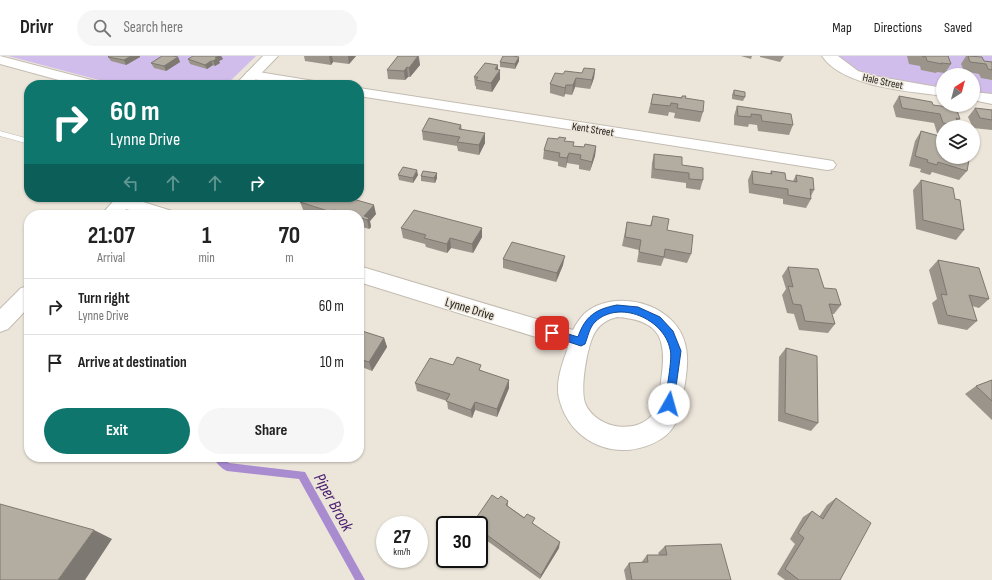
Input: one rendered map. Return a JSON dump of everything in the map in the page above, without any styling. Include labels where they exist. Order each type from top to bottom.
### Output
[{"type":"street","points":[[247,80],[271,56]]},
{"type":"street","name":"Hale Street","points":[[829,56],[853,74],[871,80],[936,91]]},
{"type":"street","points":[[0,60],[75,80]]},
{"type":"street","name":"Kent Street","points":[[364,93],[827,165]]},
{"type":"street","points":[[980,97],[992,99]]},
{"type":"street","points":[[115,210],[123,202]]},
{"type":"street","points":[[130,202],[152,210]]},
{"type":"street","name":"Lynne Drive","points":[[364,276],[581,342]]},
{"type":"street","points":[[0,323],[24,299]]},
{"type":"street","points":[[622,309],[638,311],[656,319],[664,326],[670,334],[676,351],[668,414],[663,423],[646,435],[622,439],[598,432],[588,425],[580,416],[572,402],[570,387],[581,342],[587,326],[592,319],[608,310],[622,309]]},
{"type":"lane","points":[[0,133],[24,140]]},
{"type":"shaded area","points":[[8,56],[256,56],[231,80],[99,80]]},
{"type":"shaded area","points":[[839,56],[992,56],[992,94],[980,93],[980,68],[936,68],[936,86],[899,82],[876,77],[856,70]]},
{"type":"building","points":[[131,56],[124,60],[108,57]]},
{"type":"building","points":[[162,56],[178,57],[164,66],[151,63]]},
{"type":"building","points":[[193,56],[218,56],[215,58],[218,58],[205,65],[188,59]]},
{"type":"building","points":[[398,56],[418,56],[409,68],[407,67],[404,71],[387,70]]},
{"type":"building","points":[[503,56],[519,57],[515,64],[500,62]]},
{"type":"building","points":[[922,56],[948,56],[951,64],[927,61],[926,57]]},
{"type":"building","points":[[968,56],[982,57],[984,61],[992,62],[992,70],[988,69],[986,64],[970,62]]},
{"type":"building","points":[[485,63],[498,65],[495,69],[500,70],[491,83],[476,80],[478,77],[474,77]]},
{"type":"building","points":[[584,68],[595,69],[592,80],[576,78],[573,85],[566,85],[565,88],[550,84],[555,73],[563,74],[565,71],[582,73]]},
{"type":"building","points":[[734,90],[745,92],[745,97],[734,95]]},
{"type":"building","points":[[653,94],[682,98],[682,96],[686,96],[685,98],[704,101],[703,112],[677,108],[678,104],[671,103],[670,106],[651,104]]},
{"type":"building","points":[[899,96],[932,102],[933,105],[936,105],[936,112],[957,112],[960,119],[956,118],[957,120],[942,120],[940,114],[902,108]]},
{"type":"building","points":[[737,106],[791,114],[793,125],[762,121],[761,115],[751,114],[751,117],[738,116]]},
{"type":"building","points":[[980,109],[992,110],[992,120],[980,118],[977,112],[980,112]]},
{"type":"building","points":[[429,118],[461,125],[459,129],[485,133],[479,145],[457,142],[460,137],[422,131]]},
{"type":"building","points":[[921,131],[936,135],[937,165],[927,162],[928,160],[915,156]]},
{"type":"building","points":[[559,137],[566,138],[564,141],[574,142],[573,146],[584,147],[585,144],[596,146],[592,162],[580,159],[581,155],[569,153],[567,158],[559,157],[560,153],[544,150],[548,138],[558,139]]},
{"type":"building","points":[[654,154],[682,157],[682,165],[703,168],[703,180],[689,179],[689,173],[654,169]]},
{"type":"building","points":[[944,164],[968,164],[967,171]]},
{"type":"building","points":[[403,167],[417,170],[413,178],[398,175]]},
{"type":"building","points":[[423,171],[437,173],[434,178],[421,176]]},
{"type":"building","points":[[752,171],[772,174],[771,171],[785,173],[786,180],[797,182],[796,175],[813,178],[814,190],[810,189],[811,199],[788,195],[788,189],[753,184]]},
{"type":"building","points":[[921,180],[953,188],[955,199],[960,200],[964,230],[923,220]]},
{"type":"building","points":[[300,202],[364,202],[374,205],[364,216],[364,210],[325,210]]},
{"type":"building","points":[[414,210],[482,228],[472,244],[450,238],[447,244],[424,238],[426,235],[401,228]]},
{"type":"building","points":[[364,216],[369,218],[367,220],[364,219]]},
{"type":"building","points":[[653,216],[669,219],[667,230],[693,235],[691,254],[665,249],[664,257],[639,252],[641,240],[625,237],[627,222],[651,226]]},
{"type":"building","points":[[512,242],[565,256],[557,273],[503,259]]},
{"type":"building","points":[[938,260],[979,268],[989,299],[969,295],[977,321],[947,315],[941,294],[947,295]]},
{"type":"building","points":[[788,267],[818,269],[824,288],[836,289],[841,305],[829,304],[835,324],[805,321],[801,305],[793,304],[788,286],[793,287]]},
{"type":"building","points":[[364,332],[384,338],[369,362],[364,360]]},
{"type":"building","points":[[786,348],[817,356],[818,423],[785,413]]},
{"type":"building","points":[[457,357],[481,365],[479,370],[509,380],[497,409],[475,402],[471,410],[446,401],[450,394],[415,383],[430,358],[453,365]]},
{"type":"building","points":[[992,380],[992,401],[976,386]]},
{"type":"building","points":[[492,495],[498,499],[501,496],[508,501],[506,505],[524,518],[527,514],[535,518],[532,523],[560,542],[541,575],[488,536],[488,516],[478,516]]},
{"type":"building","points":[[836,498],[871,523],[840,580],[799,580],[785,569],[804,538],[798,533],[812,511],[823,519]]},
{"type":"building","points":[[0,504],[94,530],[58,580],[0,580]]},
{"type":"building","points":[[721,544],[731,580],[632,580],[629,563],[648,562],[647,555],[667,555],[665,546]]},
{"type":"waterway","name":"Piper Brook","points":[[222,462],[227,467],[302,475],[360,580]]},
{"type":"route","points":[[552,333],[581,342],[583,333],[592,319],[608,310],[627,309],[638,311],[656,319],[670,334],[676,351],[669,404]]}]
